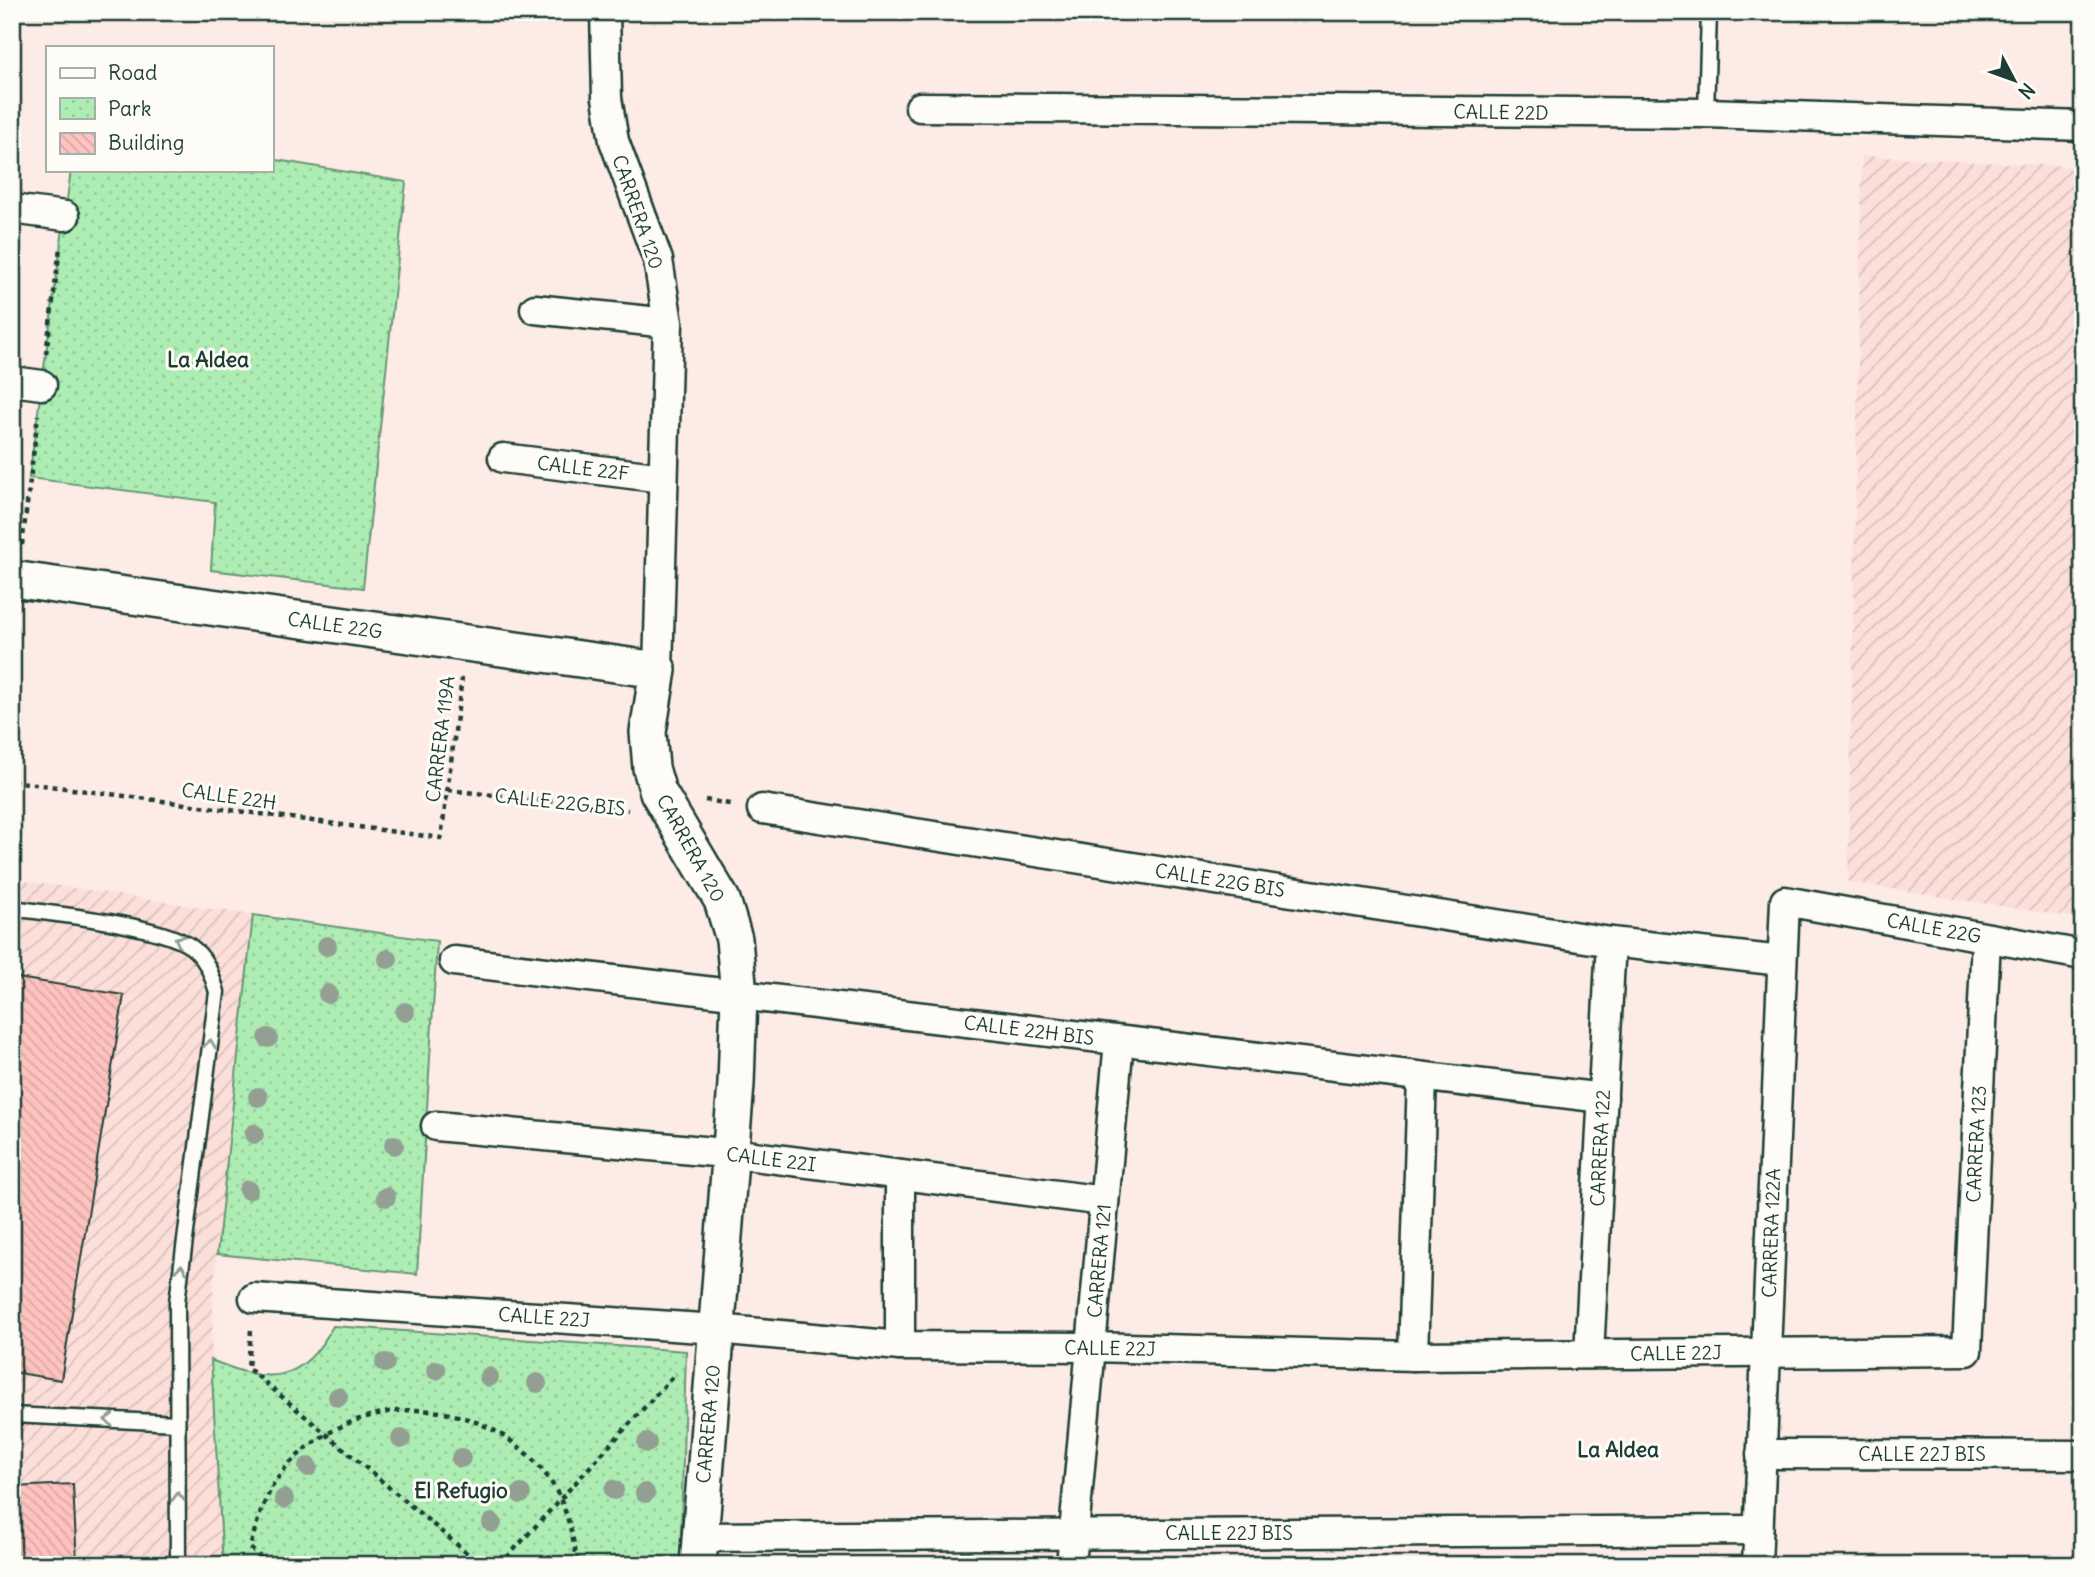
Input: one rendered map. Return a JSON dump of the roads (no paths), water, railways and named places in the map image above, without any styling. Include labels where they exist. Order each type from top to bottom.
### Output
[{"type":"street","name":"CARRERA 120","points":[[605,12],[607,98],[614,141],[658,260],[668,323],[658,670],[648,733],[651,768],[665,804],[722,900],[734,939],[739,995],[730,1153],[699,1551]]},
{"type":"street","name":"CALLE 22D","points":[[920,107],[1706,113],[2083,126]]},
{"type":"street","points":[[12,209],[65,216]]},
{"type":"street","points":[[536,309],[668,323]]},
{"type":"street","points":[[12,381],[42,386]]},
{"type":"street","name":"CALLE 22F","points":[[503,458],[663,478]]},
{"type":"street","name":"CALLE 22G","points":[[12,579],[658,670]]},
{"type":"street","name":"CALLE 22G BIS","points":[[762,809],[1611,942],[1782,961]]},
{"type":"street","name":"CALLE 22G","points":[[1785,901],[2083,955]]},
{"type":"street","name":"CARRERA 122A","points":[[1757,1565],[1785,901]]},
{"type":"street","name":"CARRERA 123","points":[[1967,1351],[1986,937]]},
{"type":"street","name":"CARRERA 122","points":[[1589,1354],[1611,942]]},
{"type":"street","name":"CALLE 22H BIS","points":[[454,961],[1603,1098]]},
{"type":"street","name":"CARRERA 121","points":[[1071,1565],[1119,1041]]},
{"type":"street","points":[[1413,1356],[1422,1077]]},
{"type":"street","name":"CALLE 22I","points":[[436,1126],[730,1153],[1104,1201]]},
{"type":"street","points":[[900,1346],[901,1175]]},
{"type":"street","name":"CALLE 22J","points":[[254,1298],[717,1329],[900,1346],[1091,1347],[1413,1356],[1967,1351]]},
{"type":"street","name":"CALLE 22J BIS","points":[[1761,1454],[2083,1455]]},
{"type":"street","name":"CALLE 22J BIS","points":[[699,1551],[1073,1534],[1758,1530]]},
{"type":"lane","points":[[1706,113],[1709,12]]},
{"type":"lane","points":[[12,908],[166,933],[194,948],[210,968],[217,992],[177,1302],[178,1565]]},
{"type":"lane","points":[[12,1415],[177,1423]]},
{"type":"district","name":"La Aldea","points":[[208,360]]},
{"type":"district","name":"La Aldea","points":[[1618,1450]]},
{"type":"district","name":"El Refugio","points":[[461,1491]]}]
